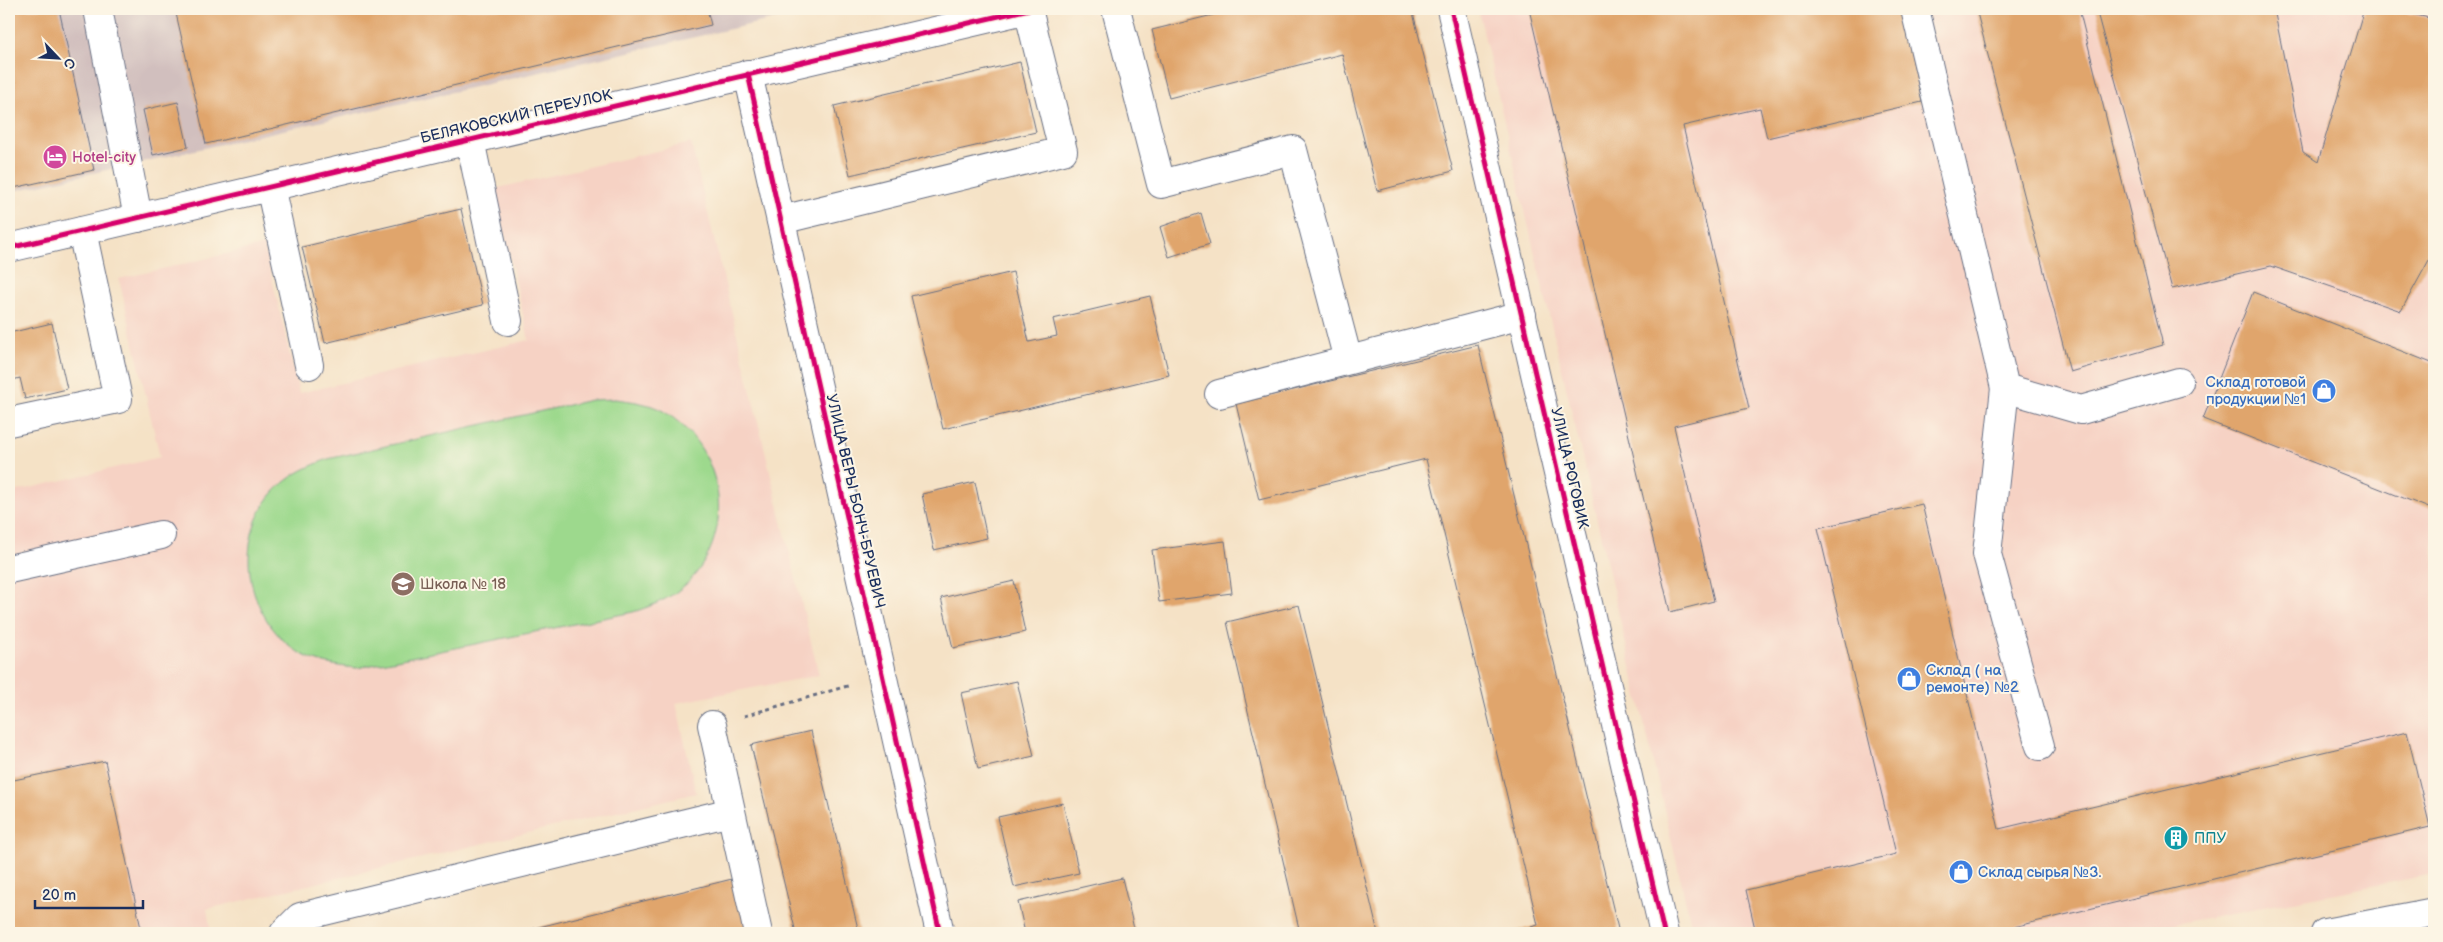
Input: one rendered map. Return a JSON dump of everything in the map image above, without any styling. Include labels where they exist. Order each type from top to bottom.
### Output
[{"type":"street","points":[[98,9],[138,218]]},
{"type":"street","points":[[781,220],[1063,151],[1028,9]]},
{"type":"street","name":"БЕЛЯКОВСКИЙ ПЕРЕУЛОК","points":[[9,248],[1028,9]]},
{"type":"street","points":[[1116,9],[1161,184],[1293,150],[1348,360]]},
{"type":"street","name":"УЛИЦА РОГОВИК","points":[[1451,9],[1664,933]]},
{"type":"street","points":[[1915,9],[2005,388],[1987,554],[2040,746]]},
{"type":"street","name":"УЛИЦА ВЕРЫ БОНЧ-БРУЕВИЧ","points":[[748,74],[940,933]]},
{"type":"street","points":[[470,140],[508,321]]},
{"type":"street","points":[[270,186],[309,365]]},
{"type":"street","points":[[9,422],[118,399],[82,231]]},
{"type":"street","points":[[1219,394],[1522,315]]},
{"type":"street","points":[[2005,388],[2081,410],[2179,382]]},
{"type":"street","points":[[9,569],[161,535]]},
{"type":"street","points":[[712,725],[758,933]]},
{"type":"street","points":[[284,933],[300,917],[731,812]]},
{"type":"street","points":[[2325,933],[2434,912]]},
{"type":"path","points":[[712,725],[882,676]]},
{"type":"shaded area","points":[[9,9],[819,9],[9,192]]},
{"type":"shaded area","points":[[1478,9],[2434,9],[2434,874],[2128,933],[1693,933]]},
{"type":"shaded area","name":"Школа № 18","points":[[691,143],[819,675],[676,703],[696,793],[207,909],[211,933],[9,933],[9,493],[160,457],[119,279],[264,245],[299,393],[529,340],[494,189]]},
{"type":"green space","points":[[615,399],[658,408],[683,426],[698,444],[709,464],[716,486],[719,509],[716,533],[708,555],[688,583],[674,594],[658,603],[633,612],[357,668],[330,664],[305,656],[290,646],[273,629],[260,609],[252,586],[249,563],[251,540],[258,517],[270,497],[292,476],[328,459],[591,400]]},
{"type":"building","points":[[9,9],[59,9],[94,170],[9,189]]},
{"type":"building","points":[[175,9],[707,9],[711,25],[206,144]]},
{"type":"building","points":[[1237,9],[1412,9],[1453,171],[1377,191],[1342,54],[1169,98],[1152,30]]},
{"type":"building","points":[[1529,9],[1901,9],[1922,102],[1767,138],[1760,108],[1683,126],[1749,408],[1674,426],[1714,601],[1670,612]]},
{"type":"building","points":[[1976,9],[2079,9],[2163,345],[2070,372]]},
{"type":"building","points":[[2096,9],[2274,9],[2303,152],[2318,162],[2364,9],[2389,9],[2434,19],[2434,251],[2401,311],[2271,266],[2172,289]]},
{"type":"building","points":[[1020,62],[1036,132],[850,175],[834,106]]},
{"type":"building","points":[[178,102],[188,147],[153,155],[143,110]]},
{"type":"building","points":[[461,209],[483,305],[325,343],[302,247]]},
{"type":"building","points":[[1201,213],[1210,244],[1169,257],[1160,227]]},
{"type":"building","points":[[1013,272],[1029,342],[1057,336],[1053,319],[1150,296],[1169,375],[943,429],[911,296]]},
{"type":"building","name":"Склад готовой продукции №1","points":[[2253,292],[2434,364],[2434,510],[2203,419]]},
{"type":"building","points":[[52,323],[67,389],[25,399],[20,378],[9,381],[9,333]]},
{"type":"building","points":[[1478,345],[1619,933],[1509,933],[1538,925],[1426,459],[1259,500],[1236,404]]},
{"type":"building","points":[[975,482],[987,538],[934,550],[922,494]]},
{"type":"building","points":[[1922,504],[1999,829],[2407,732],[2430,827],[1989,933],[1756,933],[1746,890],[1896,854],[1818,528]]},
{"type":"building","points":[[1225,541],[1232,593],[1159,602],[1152,550]]},
{"type":"building","points":[[1014,581],[1025,632],[953,648],[941,598]]},
{"type":"building","points":[[1299,605],[1378,933],[1300,933],[1227,622]]},
{"type":"building","points":[[1017,681],[1034,756],[978,769],[961,693]]},
{"type":"building","points":[[811,731],[859,933],[796,933],[751,745]]},
{"type":"building","points":[[105,761],[142,933],[9,933],[9,781]]},
{"type":"building","points":[[1063,803],[1079,873],[1014,887],[998,817]]},
{"type":"building","points":[[736,878],[749,933],[515,933]]},
{"type":"building","points":[[1122,878],[1135,933],[1025,933],[1018,902]]},
{"type":"cycle path","points":[[9,248],[1029,9]]},
{"type":"cycle path","points":[[1451,9],[1664,933]]},
{"type":"cycle path","points":[[748,74],[940,933]]},
{"type":"place","name":"Hotel-city","points":[[55,157]]},
{"type":"place","name":"Склад готовой продукции №1","points":[[2324,391]]},
{"type":"place","name":"Школа № 18","points":[[403,584]]},
{"type":"place","name":"Склад ( на ремонте) №2","points":[[1909,679]]},
{"type":"place","name":"ППУ","points":[[2176,838]]},
{"type":"place","name":"Склад сырья №3.","points":[[1961,872]]}]
